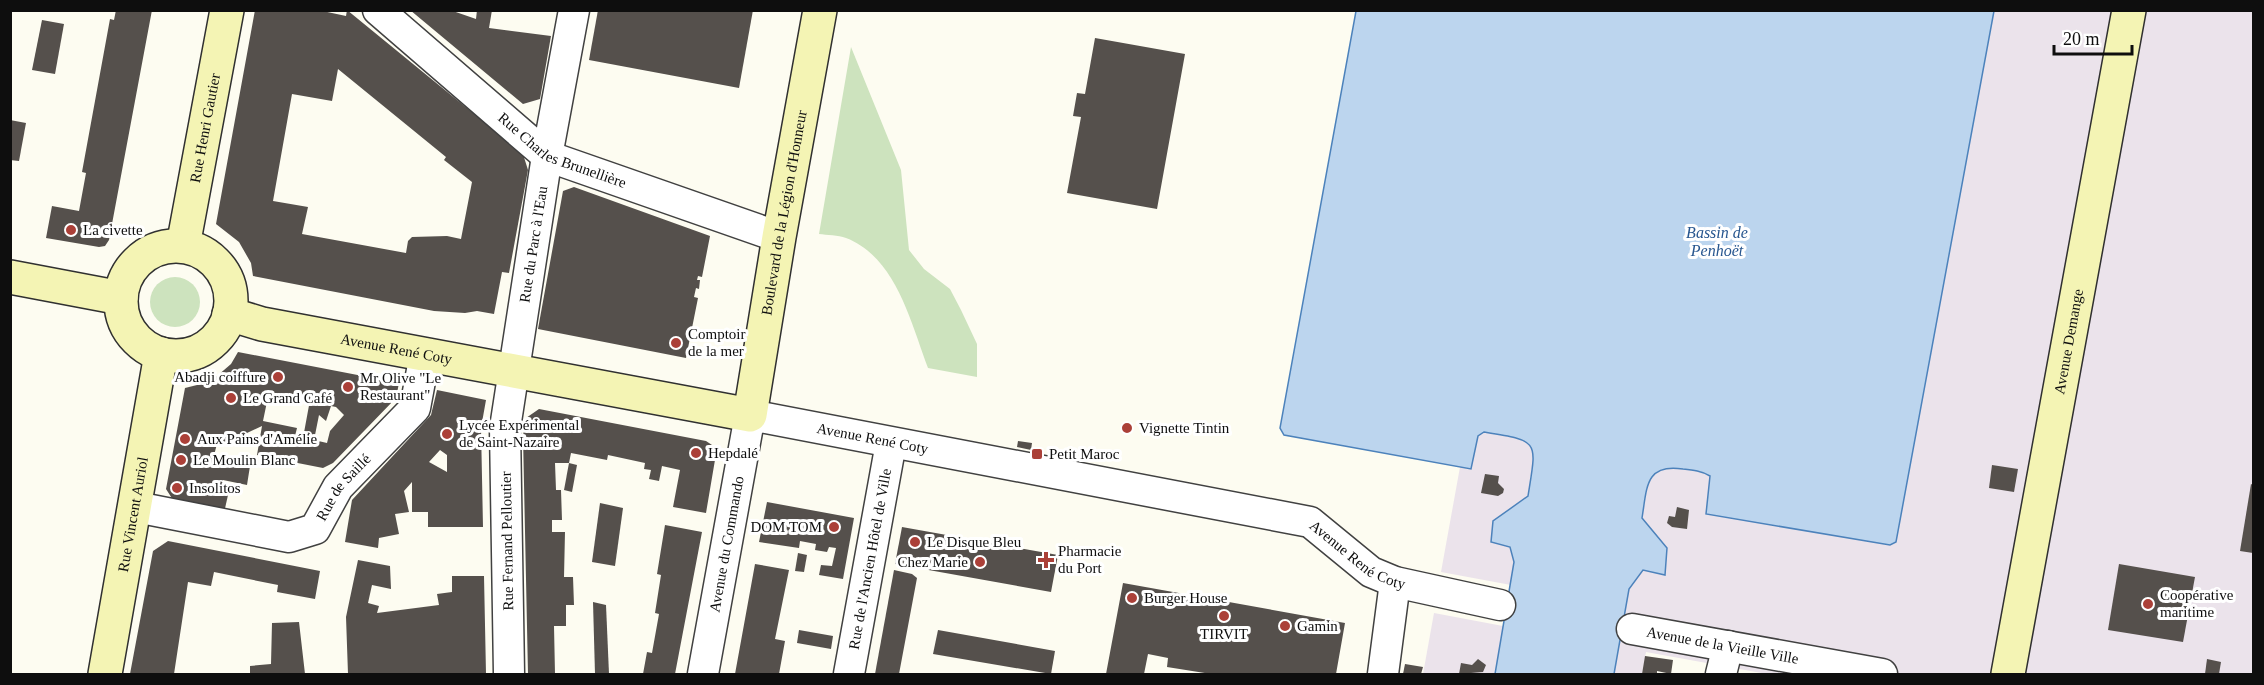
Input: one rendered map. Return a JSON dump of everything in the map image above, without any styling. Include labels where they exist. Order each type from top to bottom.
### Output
[{"type":"main road","name":"Rue Henri Gautier","points":[[183,246],[227,10]]},
{"type":"main road","name":"Boulevard de la Légion d'Honneur","points":[[750,415],[820,10]]},
{"type":"main road","name":"Avenue Demange","points":[[2008,675],[2129,10]]},
{"type":"main road","points":[[183,246],[201,252],[216,263],[226,278],[230,296],[229,314],[222,331],[203,348],[178,356],[161,354],[144,346],[131,333],[123,316],[121,298],[123,283],[130,270],[141,259],[161,249],[183,246]]},
{"type":"main road","points":[[10,278],[121,298]]},
{"type":"main road","name":"Avenue René Coty","points":[[229,314],[262,324],[750,415]]},
{"type":"main road","name":"Rue Vincent Auriol","points":[[105,675],[161,354]]},
{"type":"street","name":"Rue Charles Brunellière","points":[[378,10],[547,156],[779,237]]},
{"type":"street","name":"Rue du Parc à l'Eau","points":[[513,372],[547,156],[574,10]]},
{"type":"street","name":"Rue de Saillé","points":[[136,507],[290,537],[315,529],[338,487],[415,408],[425,354]]},
{"type":"street","name":"Rue Fernand Pelloutier","points":[[509,675],[505,428],[513,372]]},
{"type":"street","name":"Avenue René Coty","points":[[750,415],[1310,522],[1371,572],[1395,582],[1500,605]]},
{"type":"street","name":"Avenue du Commando","points":[[704,675],[750,415]]},
{"type":"street","name":"Rue de l'Ancien Hôtel de Ville","points":[[849,675],[891,443]]},
{"type":"street","points":[[1383,675],[1395,582]]},
{"type":"street","name":"Avenue de la Vieille Ville","points":[[1632,629],[1725,660],[1882,675]]},
{"type":"shaded area","points":[[1994,11],[2253,11],[2253,674],[1767,674],[1646,652],[1642,674],[1614,674],[1629,589],[1643,570],[1664,575],[1667,548],[1642,518],[1648,482],[1657,470],[1666,466],[1703,472],[1711,476],[1706,514],[1890,545],[1896,542]]},
{"type":"shaded area","points":[[1484,432],[1524,439],[1530,444],[1534,455],[1528,496],[1493,521],[1491,542],[1510,547],[1514,562],[1511,585],[1441,572],[1460,467],[1471,469],[1478,436]]},
{"type":"shaded area","points":[[1434,613],[1503,626],[1495,674],[1423,674]]},
{"type":"green space","points":[[851,47],[901,170],[909,250],[924,269],[950,289],[977,344],[977,377],[928,368],[908,312],[878,260],[863,247],[846,238],[819,234]]},
{"type":"green space","points":[[175,277],[193,284],[200,302],[193,320],[175,327],[157,320],[150,302],[157,284]]},
{"type":"water","name":"Bassin de Penhoët","points":[[1356,11],[1994,11],[1896,542],[1890,545],[1706,514],[1710,476],[1690,470],[1671,468],[1661,470],[1650,480],[1642,518],[1667,548],[1665,575],[1643,570],[1629,589],[1614,674],[1495,674],[1514,562],[1510,547],[1491,542],[1493,521],[1528,496],[1533,464],[1530,446],[1525,441],[1516,438],[1484,432],[1478,436],[1471,469],[1284,435],[1280,428]]},
{"type":"building","points":[[116,10],[152,10],[109,240],[105,246],[99,247],[46,238],[52,206],[79,211],[86,173],[82,172],[110,19],[114,20]]},
{"type":"building","points":[[255,10],[318,10],[346,16],[347,10],[523,154],[528,170],[509,273],[502,272],[494,314],[477,311],[465,313],[434,311],[253,276],[251,263],[239,242],[216,224]],"holes":[[[338,69],[446,157],[444,160],[472,182],[461,239],[447,236],[412,237],[408,241],[406,253],[302,234],[308,207],[273,201],[292,94],[332,101]]]},
{"type":"building","points":[[410,10],[450,10],[476,19],[477,10],[492,10],[489,28],[551,36],[540,99],[523,104]]},
{"type":"building","points":[[598,10],[753,10],[739,88],[589,60]]},
{"type":"building","points":[[42,20],[64,24],[55,74],[32,70]]},
{"type":"building","points":[[1095,38],[1185,54],[1157,209],[1067,193],[1081,117],[1073,116],[1077,93],[1085,94]]},
{"type":"building","points":[[10,120],[26,123],[19,161],[10,160]]},
{"type":"building","points":[[574,187],[710,236],[702,277],[698,276],[697,280],[700,280],[699,289],[696,288],[694,297],[698,298],[686,358],[538,329],[563,191]]},
{"type":"building","points":[[238,352],[399,383],[396,398],[333,463],[323,468],[257,455],[262,426],[232,440],[227,446],[217,444],[213,459],[250,466],[247,485],[223,480],[220,493],[228,495],[224,513],[175,503],[166,489],[185,388],[201,384],[217,376],[231,364]],"holes":[[[269,392],[310,400],[303,438],[295,436],[297,428],[263,421]],[[331,406],[336,407],[344,415],[330,431],[327,443],[314,440],[319,415],[326,421]]]},
{"type":"building","points":[[437,390],[486,400],[481,428],[483,527],[428,527],[428,512],[412,512],[412,482],[404,491],[409,512],[395,514],[399,534],[379,538],[378,548],[345,542],[352,500],[431,415]],"holes":[[[440,450],[447,455],[447,472],[429,462]]]},
{"type":"building","points":[[539,409],[706,441],[712,445],[716,454],[706,513],[673,507],[680,470],[662,466],[659,481],[649,479],[651,470],[644,469],[645,463],[608,455],[607,460],[571,453],[569,463],[555,463],[556,490],[561,490],[562,520],[552,520],[552,532],[565,532],[564,577],[573,577],[574,605],[566,605],[566,626],[554,626],[555,674],[528,674],[523,436],[526,418]]},
{"type":"building","points":[[1018,441],[1032,443],[1031,450],[1017,447]]},
{"type":"building","points":[[569,463],[577,465],[572,492],[564,490]]},
{"type":"building","points":[[1992,465],[2018,469],[2014,492],[1989,488]]},
{"type":"building","points":[[1485,474],[1499,476],[1498,483],[1504,489],[1503,493],[1498,496],[1481,493]]},
{"type":"building","points":[[2251,484],[2253,485],[2253,553],[2240,551]]},
{"type":"building","points":[[767,502],[854,518],[843,579],[819,575],[821,565],[832,566],[836,548],[829,547],[827,552],[815,550],[816,544],[800,541],[799,548],[759,542]]},
{"type":"building","points":[[600,503],[623,508],[615,566],[592,562]]},
{"type":"building","points":[[1677,507],[1689,510],[1687,529],[1672,527],[1667,523],[1669,516],[1675,517]]},
{"type":"building","points":[[665,525],[702,532],[675,674],[643,674],[647,652],[652,653],[659,614],[655,613],[661,575],[657,574]]},
{"type":"building","points":[[902,527],[1058,555],[1051,592],[895,564]]},
{"type":"building","points":[[168,541],[320,571],[315,599],[277,592],[278,585],[214,572],[211,586],[188,582],[174,674],[130,674],[153,551]]},
{"type":"building","points":[[798,553],[807,555],[804,572],[795,571]]},
{"type":"building","points":[[358,560],[390,566],[391,589],[372,585],[368,603],[379,606],[377,613],[439,605],[437,594],[452,592],[452,576],[484,576],[486,674],[348,674],[346,617]]},
{"type":"building","points":[[755,564],[789,570],[775,639],[785,641],[779,674],[735,674]]},
{"type":"building","points":[[2119,564],[2195,577],[2183,642],[2108,630]]},
{"type":"building","points":[[894,570],[912,574],[917,578],[899,674],[875,674]]},
{"type":"building","points":[[1123,583],[1345,623],[1336,674],[1211,674],[1167,667],[1168,658],[1148,654],[1144,674],[1106,674]]},
{"type":"building","points":[[593,602],[606,605],[609,674],[595,674]]},
{"type":"building","points":[[299,622],[305,674],[250,674],[250,666],[271,664],[272,623]]},
{"type":"building","points":[[799,630],[833,636],[831,649],[797,643]]},
{"type":"building","points":[[938,630],[1055,651],[1051,674],[933,654]]},
{"type":"building","points":[[1645,656],[1673,660],[1671,674],[1657,671],[1657,674],[1642,674]]},
{"type":"building","points":[[1478,659],[1486,665],[1483,672],[1459,674],[1461,663],[1472,665]]},
{"type":"building","points":[[2207,659],[2221,662],[2219,674],[2205,674]]},
{"type":"building","points":[[1405,664],[1423,667],[1421,674],[1403,674]]},
{"type":"place","name":"La civette","points":[[71,230]]},
{"type":"place","name":"Comptoir de la mer","points":[[676,343]]},
{"type":"place","name":"Abadji coiffure","points":[[278,377]]},
{"type":"place","name":"Mr Olive \"Le Restaurant\"","points":[[348,387]]},
{"type":"place","name":"Le Grand Café","points":[[231,398]]},
{"type":"place","name":"Vignette Tintin","points":[[1127,428]]},
{"type":"place","name":"Lycée Expérimental de Saint-Nazaire","points":[[447,434]]},
{"type":"place","name":"Aux Pains d'Amélie","points":[[185,439]]},
{"type":"place","name":"Hepdalé","points":[[696,453]]},
{"type":"place","name":"Petit Maroc","points":[[1037,454]]},
{"type":"place","name":"Le Moulin Blanc","points":[[181,460]]},
{"type":"place","name":"Insolitos","points":[[177,488]]},
{"type":"place","name":"DOM TOM","points":[[834,527]]},
{"type":"place","name":"Le Disque Bleu","points":[[915,542]]},
{"type":"place","name":"Pharmacie du Port","points":[[1046,560]]},
{"type":"place","name":"Chez Marie","points":[[980,562]]},
{"type":"place","name":"Burger House","points":[[1132,598]]},
{"type":"place","name":"Coopérative maritime","points":[[2148,604]]},
{"type":"place","name":"TIRVIT","points":[[1224,616]]},
{"type":"place","name":"Gamin","points":[[1285,626]]}]
